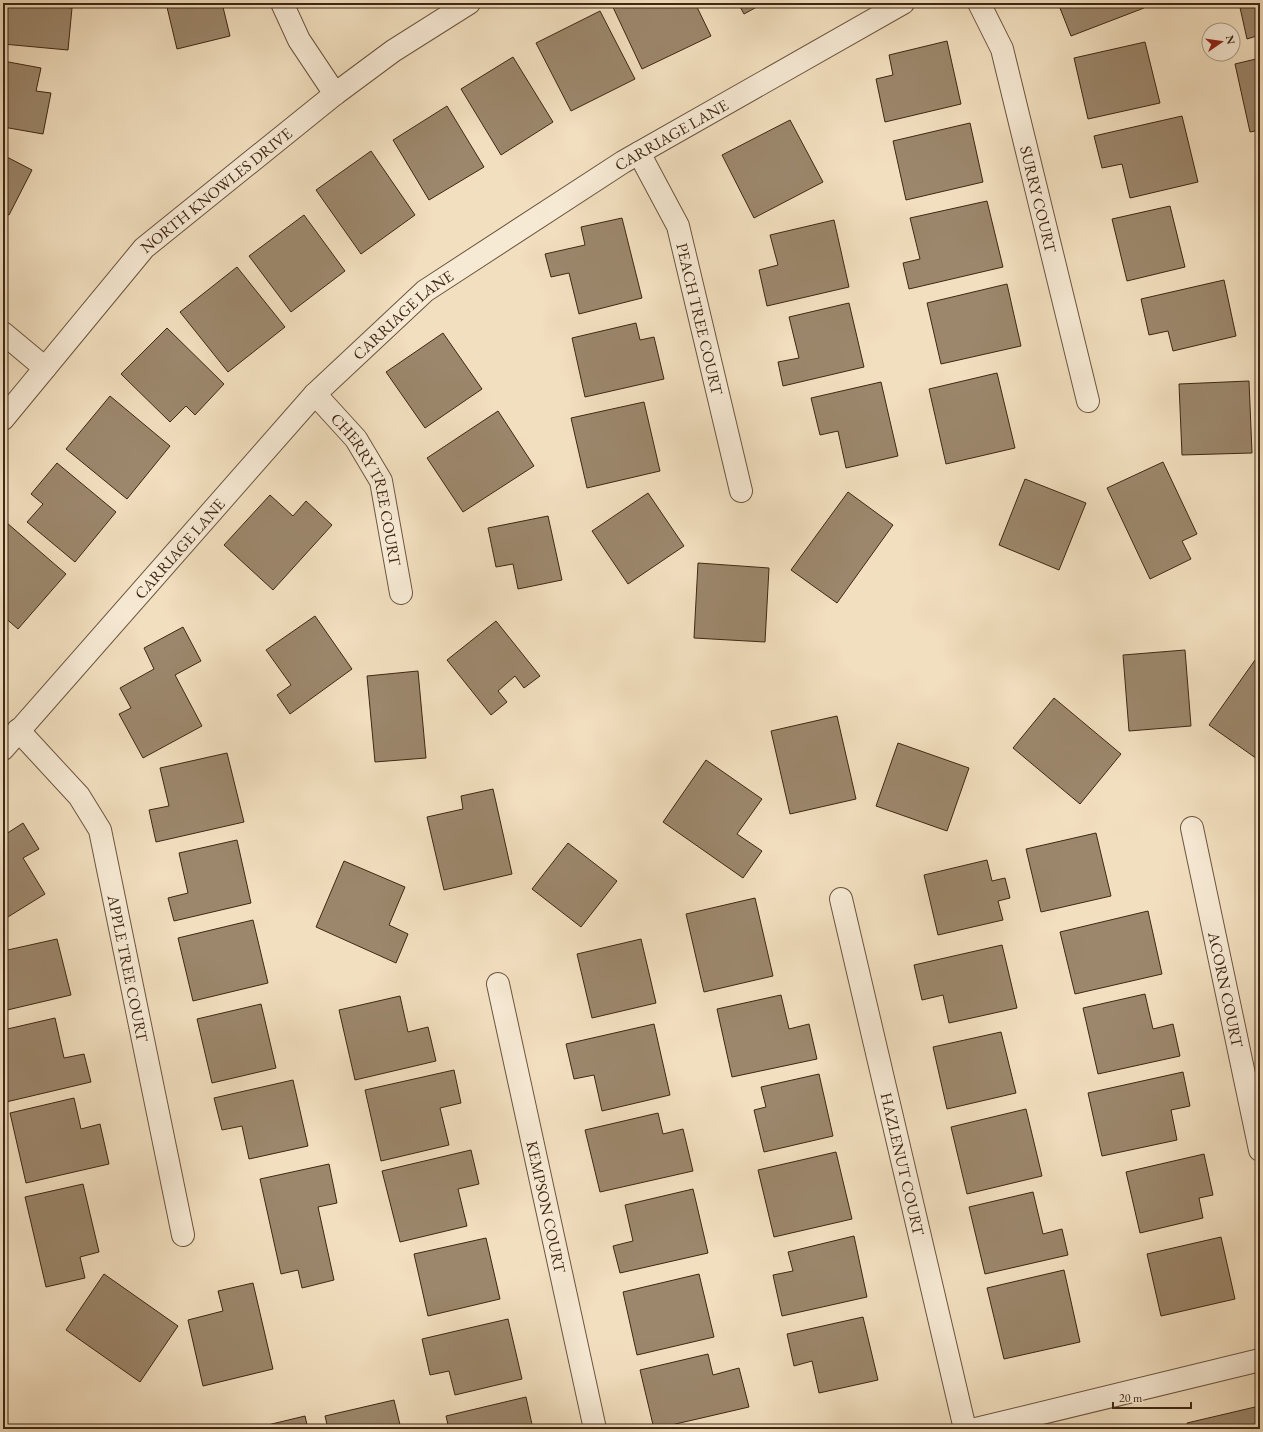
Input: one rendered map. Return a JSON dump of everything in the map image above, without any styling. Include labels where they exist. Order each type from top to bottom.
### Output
[{"type":"street","points":[[282,3],[299,40],[335,94]]},
{"type":"street","name":"NORTH KNOWLES DRIVE","points":[[3,419],[144,248],[335,94],[393,51],[469,3]]},
{"type":"street","name":"CARRIAGE LANE","points":[[3,748],[315,394],[425,291],[639,153],[903,3]]},
{"type":"street","name":"SURRY COURT","points":[[979,3],[1002,48],[1088,400]]},
{"type":"street","name":"PEACH TREE COURT","points":[[639,153],[678,226],[741,491]]},
{"type":"street","points":[[3,332],[45,368]]},
{"type":"street","name":"CHERRY TREE COURT","points":[[315,394],[356,439],[381,481],[401,593]]},
{"type":"street","name":"APPLE TREE COURT","points":[[18,730],[79,796],[100,830],[183,1235]]},
{"type":"street","name":"ACORN COURT","points":[[1192,828],[1260,1150]]},
{"type":"street","name":"HAZLENUT COURT","points":[[841,899],[965,1429]]},
{"type":"street","name":"KEMPSON COURT","points":[[498,984],[595,1429]]},
{"type":"street","points":[[976,1429],[1260,1360]]},
{"type":"building","points":[[3,3],[54,3],[54,6],[72,8],[68,50],[3,44]]},
{"type":"building","points":[[166,3],[222,3],[230,36],[177,49]]},
{"type":"building","points":[[611,3],[695,3],[711,36],[642,69]]},
{"type":"building","points":[[738,3],[764,3],[744,14]]},
{"type":"building","points":[[1058,3],[1142,3],[1144,8],[1071,36]]},
{"type":"building","points":[[1239,3],[1260,3],[1260,35],[1247,39]]},
{"type":"building","points":[[600,11],[635,79],[571,111],[536,43]]},
{"type":"building","points":[[947,41],[961,104],[885,122],[876,79],[893,75],[889,55]]},
{"type":"building","points":[[1145,42],[1160,103],[1088,119],[1074,58]]},
{"type":"building","points":[[513,57],[553,122],[501,155],[461,89]]},
{"type":"building","points":[[1260,58],[1260,130],[1250,132],[1235,64]]},
{"type":"building","points":[[3,61],[41,68],[36,91],[51,93],[43,134],[3,127]]},
{"type":"building","points":[[447,106],[484,167],[429,200],[393,140]]},
{"type":"building","points":[[1182,116],[1198,182],[1130,198],[1122,164],[1102,168],[1094,136]]},
{"type":"building","points":[[790,120],[823,182],[754,218],[722,155]]},
{"type":"building","points":[[970,123],[983,182],[906,200],[893,141]]},
{"type":"building","points":[[371,151],[415,215],[361,254],[316,190]]},
{"type":"building","points":[[3,155],[32,170],[9,215],[3,213]]},
{"type":"building","points":[[987,201],[1003,267],[909,289],[903,263],[920,259],[910,218]]},
{"type":"building","points":[[1170,206],[1185,267],[1127,281],[1112,219]]},
{"type":"building","points":[[304,215],[345,271],[291,312],[249,256]]},
{"type":"building","points":[[622,218],[642,298],[579,314],[569,273],[551,277],[545,254],[585,245],[581,227]]},
{"type":"building","points":[[834,220],[849,287],[767,306],[759,270],[778,265],[770,235]]},
{"type":"building","points":[[237,267],[285,327],[228,372],[180,312]]},
{"type":"building","points":[[1224,280],[1236,336],[1173,351],[1168,331],[1149,335],[1141,299]]},
{"type":"building","points":[[1007,284],[1021,346],[941,364],[927,303]]},
{"type":"building","points":[[849,303],[864,367],[783,386],[778,362],[799,358],[789,317]]},
{"type":"building","points":[[636,323],[640,340],[654,337],[664,379],[585,397],[572,338]]},
{"type":"building","points":[[167,328],[224,384],[195,415],[186,406],[170,422],[121,374]]},
{"type":"building","points":[[443,333],[482,389],[425,428],[386,372]]},
{"type":"building","points":[[997,373],[1015,448],[946,464],[929,389]]},
{"type":"building","points":[[1249,381],[1252,453],[1182,455],[1179,384]]},
{"type":"building","points":[[881,382],[898,456],[846,468],[838,431],[820,435],[811,398]]},
{"type":"building","points":[[110,396],[170,446],[127,499],[66,449]]},
{"type":"building","points":[[644,402],[660,471],[587,488],[571,418]]},
{"type":"building","points":[[498,411],[534,466],[463,512],[427,458]]},
{"type":"building","points":[[1163,462],[1197,534],[1182,541],[1191,559],[1150,579],[1107,488]]},
{"type":"building","points":[[57,463],[116,512],[75,562],[27,522],[43,504],[31,494]]},
{"type":"building","points":[[1025,479],[1086,503],[1059,570],[999,545]]},
{"type":"building","points":[[848,492],[893,525],[837,603],[791,570]]},
{"type":"building","points":[[648,493],[684,546],[628,584],[592,531]]},
{"type":"building","points":[[270,495],[293,516],[306,501],[332,525],[273,590],[224,545]]},
{"type":"building","points":[[548,516],[562,580],[518,589],[513,564],[496,567],[488,528]]},
{"type":"building","points":[[7,523],[66,574],[18,629],[3,616],[3,527]]},
{"type":"building","points":[[698,563],[769,568],[765,642],[694,638]]},
{"type":"building","points":[[315,616],[352,669],[290,714],[277,695],[291,685],[266,650]]},
{"type":"building","points":[[496,621],[540,676],[524,688],[515,676],[498,691],[507,702],[491,715],[447,660]]},
{"type":"building","points":[[183,627],[201,661],[175,675],[202,726],[143,758],[119,714],[131,708],[120,688],[154,669],[144,648]]},
{"type":"building","points":[[3,635],[8,639],[3,646]]},
{"type":"building","points":[[1185,650],[1191,726],[1129,731],[1123,655]]},
{"type":"building","points":[[1260,653],[1260,761],[1209,725]]},
{"type":"building","points":[[418,671],[426,758],[375,762],[367,676]]},
{"type":"building","points":[[1054,698],[1121,754],[1080,804],[1013,748]]},
{"type":"building","points":[[837,716],[856,799],[790,814],[771,731]]},
{"type":"building","points":[[898,743],[969,768],[947,831],[876,806]]},
{"type":"building","points":[[227,753],[244,822],[156,842],[149,810],[169,806],[160,768]]},
{"type":"building","points":[[706,760],[762,799],[737,834],[762,851],[743,878],[663,822]]},
{"type":"building","points":[[493,789],[512,874],[444,890],[427,817],[463,809],[461,796]]},
{"type":"building","points":[[23,823],[39,849],[23,858],[45,894],[3,920],[3,836]]},
{"type":"building","points":[[1096,833],[1111,896],[1041,912],[1026,849]]},
{"type":"building","points":[[237,840],[251,903],[174,921],[168,898],[188,893],[179,853]]},
{"type":"building","points":[[568,843],[617,881],[581,927],[532,889]]},
{"type":"building","points":[[987,860],[992,881],[1005,878],[1010,898],[998,901],[1003,920],[938,935],[924,875]]},
{"type":"building","points":[[344,861],[405,887],[389,925],[408,934],[396,963],[316,927]]},
{"type":"building","points":[[755,898],[773,976],[704,992],[686,914]]},
{"type":"building","points":[[1148,911],[1162,974],[1075,994],[1060,932]]},
{"type":"building","points":[[253,920],[268,983],[193,1001],[178,938]]},
{"type":"building","points":[[57,939],[71,995],[3,1011],[3,951]]},
{"type":"building","points":[[641,939],[656,1003],[592,1018],[577,954]]},
{"type":"building","points":[[1002,945],[1017,1008],[949,1023],[943,995],[922,1000],[914,965]]},
{"type":"building","points":[[1145,994],[1153,1029],[1173,1024],[1180,1056],[1098,1074],[1083,1008]]},
{"type":"building","points":[[781,995],[789,1029],[809,1024],[817,1059],[732,1077],[717,1009]]},
{"type":"building","points":[[400,996],[408,1032],[428,1027],[436,1061],[355,1080],[339,1010]]},
{"type":"building","points":[[261,1004],[276,1068],[212,1083],[197,1019]]},
{"type":"building","points":[[55,1018],[64,1058],[84,1054],[91,1082],[6,1102],[3,1091],[3,1030]]},
{"type":"building","points":[[654,1024],[670,1095],[602,1111],[594,1075],[574,1079],[566,1044]]},
{"type":"building","points":[[1001,1032],[1016,1093],[947,1109],[933,1047]]},
{"type":"building","points":[[454,1070],[461,1103],[440,1108],[449,1145],[381,1161],[365,1090]]},
{"type":"building","points":[[1183,1072],[1190,1106],[1171,1110],[1177,1140],[1102,1156],[1088,1093]]},
{"type":"building","points":[[819,1074],[833,1136],[764,1152],[754,1110],[766,1107],[761,1087]]},
{"type":"building","points":[[293,1080],[308,1146],[249,1159],[242,1126],[222,1130],[214,1098]]},
{"type":"building","points":[[74,1098],[81,1129],[100,1124],[109,1164],[26,1183],[10,1113]]},
{"type":"building","points":[[1026,1109],[1042,1176],[967,1194],[951,1127]]},
{"type":"building","points":[[658,1113],[663,1134],[683,1129],[693,1171],[600,1192],[585,1130]]},
{"type":"building","points":[[471,1150],[479,1184],[458,1189],[467,1226],[400,1242],[382,1171]]},
{"type":"building","points":[[836,1152],[852,1219],[774,1237],[758,1170]]},
{"type":"building","points":[[1204,1154],[1213,1195],[1199,1198],[1203,1218],[1140,1233],[1126,1172]]},
{"type":"building","points":[[329,1164],[337,1203],[318,1207],[334,1280],[302,1288],[298,1270],[281,1274],[260,1179]]},
{"type":"building","points":[[83,1184],[99,1252],[80,1257],[85,1278],[46,1287],[25,1197]]},
{"type":"building","points":[[693,1189],[708,1253],[620,1273],[613,1246],[633,1241],[625,1205]]},
{"type":"building","points":[[1033,1192],[1043,1234],[1062,1229],[1068,1255],[985,1274],[969,1207]]},
{"type":"building","points":[[854,1236],[867,1297],[782,1316],[773,1275],[793,1271],[788,1252]]},
{"type":"building","points":[[1221,1237],[1235,1299],[1161,1316],[1147,1254]]},
{"type":"building","points":[[486,1238],[500,1299],[428,1316],[414,1254]]},
{"type":"building","points":[[1064,1270],[1080,1342],[1004,1359],[987,1288]]},
{"type":"building","points":[[104,1274],[178,1326],[140,1382],[66,1330]]},
{"type":"building","points":[[699,1274],[714,1337],[637,1355],[623,1292]]},
{"type":"building","points":[[253,1283],[273,1369],[203,1386],[188,1320],[223,1311],[218,1291]]},
{"type":"building","points":[[863,1317],[878,1380],[819,1393],[812,1361],[794,1366],[787,1334]]},
{"type":"building","points":[[508,1319],[522,1379],[455,1395],[449,1371],[430,1375],[422,1339]]},
{"type":"building","points":[[708,1354],[713,1375],[739,1368],[749,1407],[654,1429],[640,1370]]},
{"type":"building","points":[[526,1397],[533,1429],[449,1429],[446,1416]]},
{"type":"building","points":[[394,1400],[401,1429],[328,1429],[325,1416]]},
{"type":"building","points":[[1255,1407],[1260,1429],[1188,1429],[1187,1423]]},
{"type":"building","points":[[305,1416],[308,1429],[251,1429]]}]
